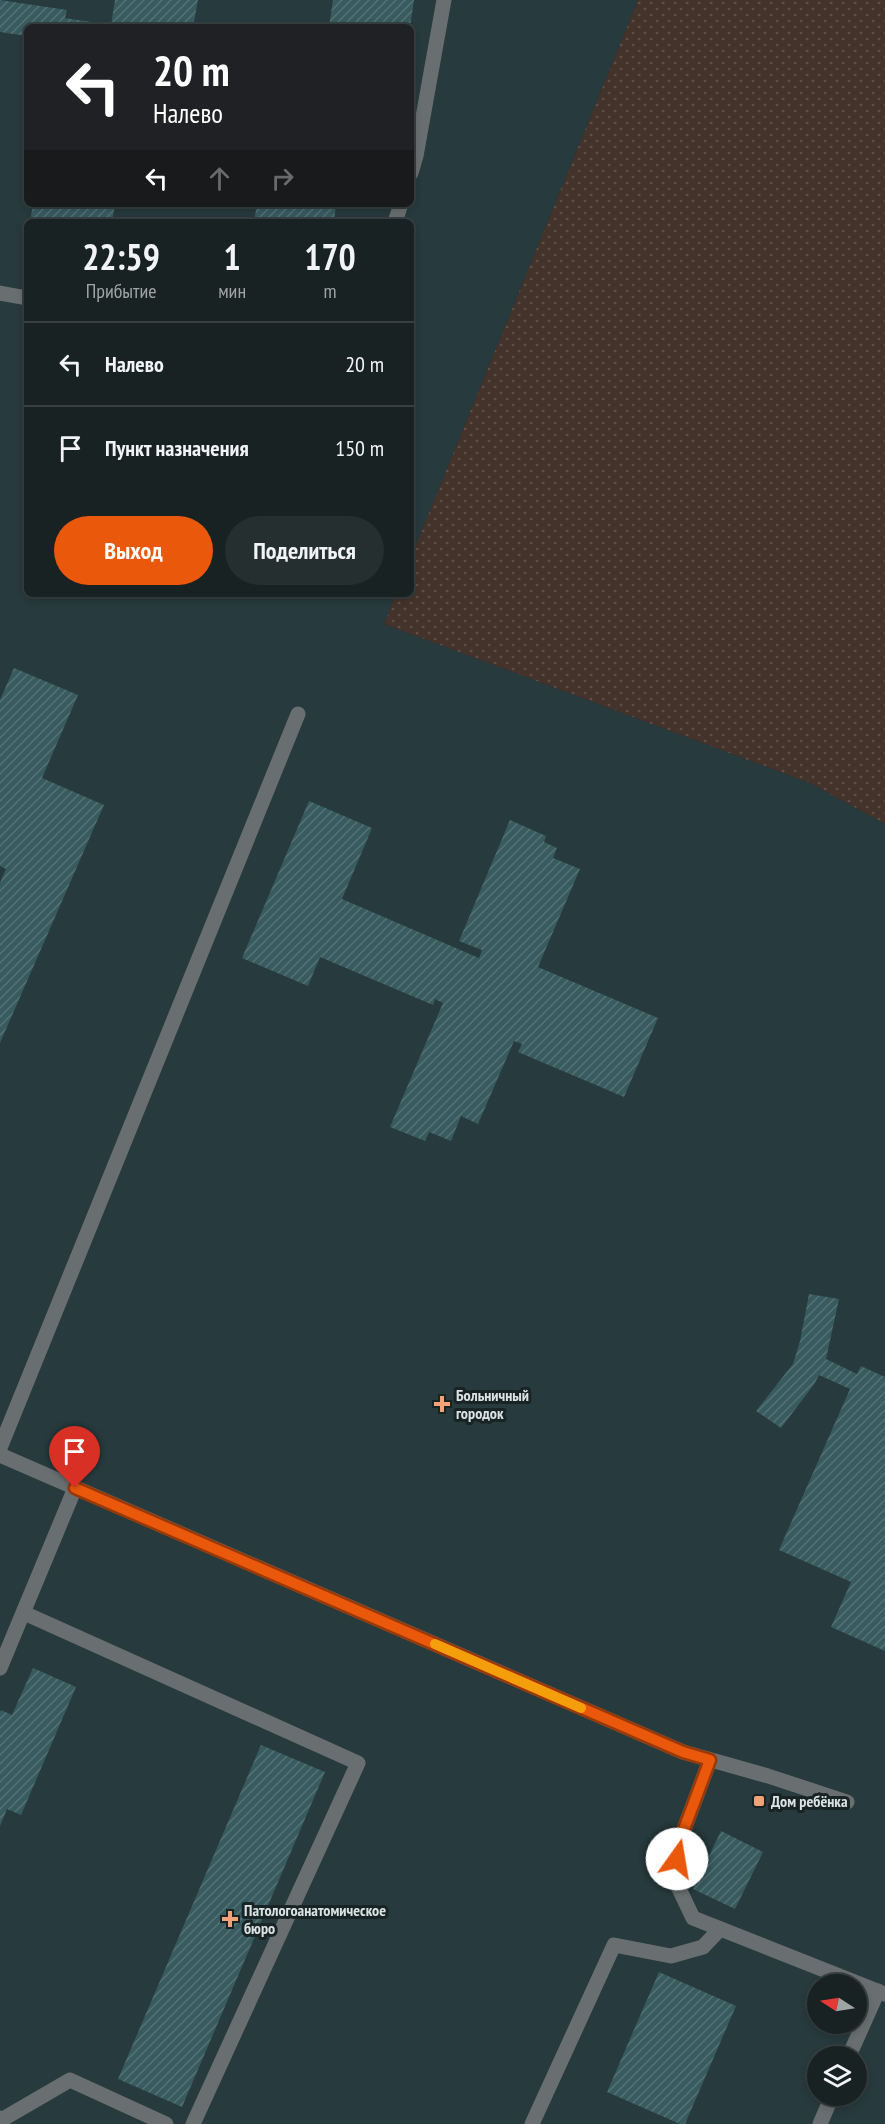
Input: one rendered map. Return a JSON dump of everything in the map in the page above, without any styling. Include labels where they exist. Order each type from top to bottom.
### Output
[{"type":"lane","points":[[414,163],[444,0]]},
{"type":"lane","points":[[0,293],[24,297]]},
{"type":"lane","points":[[0,1448],[298,714]]},
{"type":"lane","points":[[0,1455],[683,1752],[768,1776],[847,1802]]},
{"type":"lane","points":[[0,1668],[75,1488]]},
{"type":"lane","points":[[24,1613],[358,1763],[193,2124]]},
{"type":"lane","points":[[710,1760],[680,1840],[674,1878],[693,1918],[881,1993],[854,2046]]},
{"type":"lane","points":[[532,2124],[614,1946],[671,1956],[703,1947],[720,1929]]},
{"type":"lane","points":[[0,2118],[3,2119],[70,2080],[166,2124]]},
{"type":"lane","points":[[820,2124],[828,2106]]},
{"type":"shaded area","name":"Больничный городок","points":[[0,0],[638,0],[414,550],[414,219],[24,219],[24,597],[395,597],[384,624],[812,784],[885,824],[885,2124],[0,2124]]},
{"type":"shaded area","points":[[638,0],[885,0],[885,824],[812,784],[384,624],[395,597],[414,597],[414,550]]},
{"type":"building","points":[[0,0],[67,10],[65,18],[104,24],[24,24],[24,36],[0,32]]},
{"type":"building","points":[[115,0],[198,0],[194,24],[111,24]]},
{"type":"building","points":[[333,0],[414,0],[410,24],[329,24]]},
{"type":"building","points":[[32,207],[114,207],[112,219],[30,219]]},
{"type":"building","points":[[256,207],[336,207],[334,219],[254,219]]},
{"type":"building","points":[[14,668],[78,695],[42,778],[104,805],[0,1043],[0,883],[6,869],[0,866],[0,700]]},
{"type":"building","points":[[309,801],[372,828],[342,899],[479,958],[482,950],[459,941],[510,820],[546,836],[544,842],[557,848],[553,858],[580,869],[538,967],[658,1018],[624,1097],[518,1052],[522,1044],[514,1041],[478,1124],[461,1116],[451,1141],[429,1132],[425,1141],[390,1127],[443,1003],[435,999],[433,1005],[320,957],[308,986],[242,958]]},
{"type":"building","points":[[809,1294],[839,1299],[826,1359],[857,1374],[861,1366],[885,1377],[885,1651],[831,1627],[851,1582],[779,1550],[850,1389],[819,1375],[781,1428],[756,1411],[793,1364]]},
{"type":"building","points":[[33,1668],[76,1687],[21,1815],[7,1809],[0,1826],[0,1712],[1,1710],[12,1715]]},
{"type":"building","points":[[261,1745],[325,1772],[182,2107],[118,2079]]},
{"type":"building","points":[[721,1831],[763,1852],[735,1909],[693,1889]]},
{"type":"building","points":[[659,1972],[736,2006],[685,2124],[680,2124],[607,2092]]},
{"type":"slow traffic","points":[[435,1644],[581,1708]]},
{"type":"place","name":"Больничный городок","points":[[442,1404]]},
{"type":"place","name":"Дом ребёнка","points":[[759,1801]]},
{"type":"place","name":"Патологоанатомическое бюро","points":[[230,1919]]},
{"type":"route","points":[[75,1488],[683,1752],[710,1760],[680,1840],[677,1859]]}]
